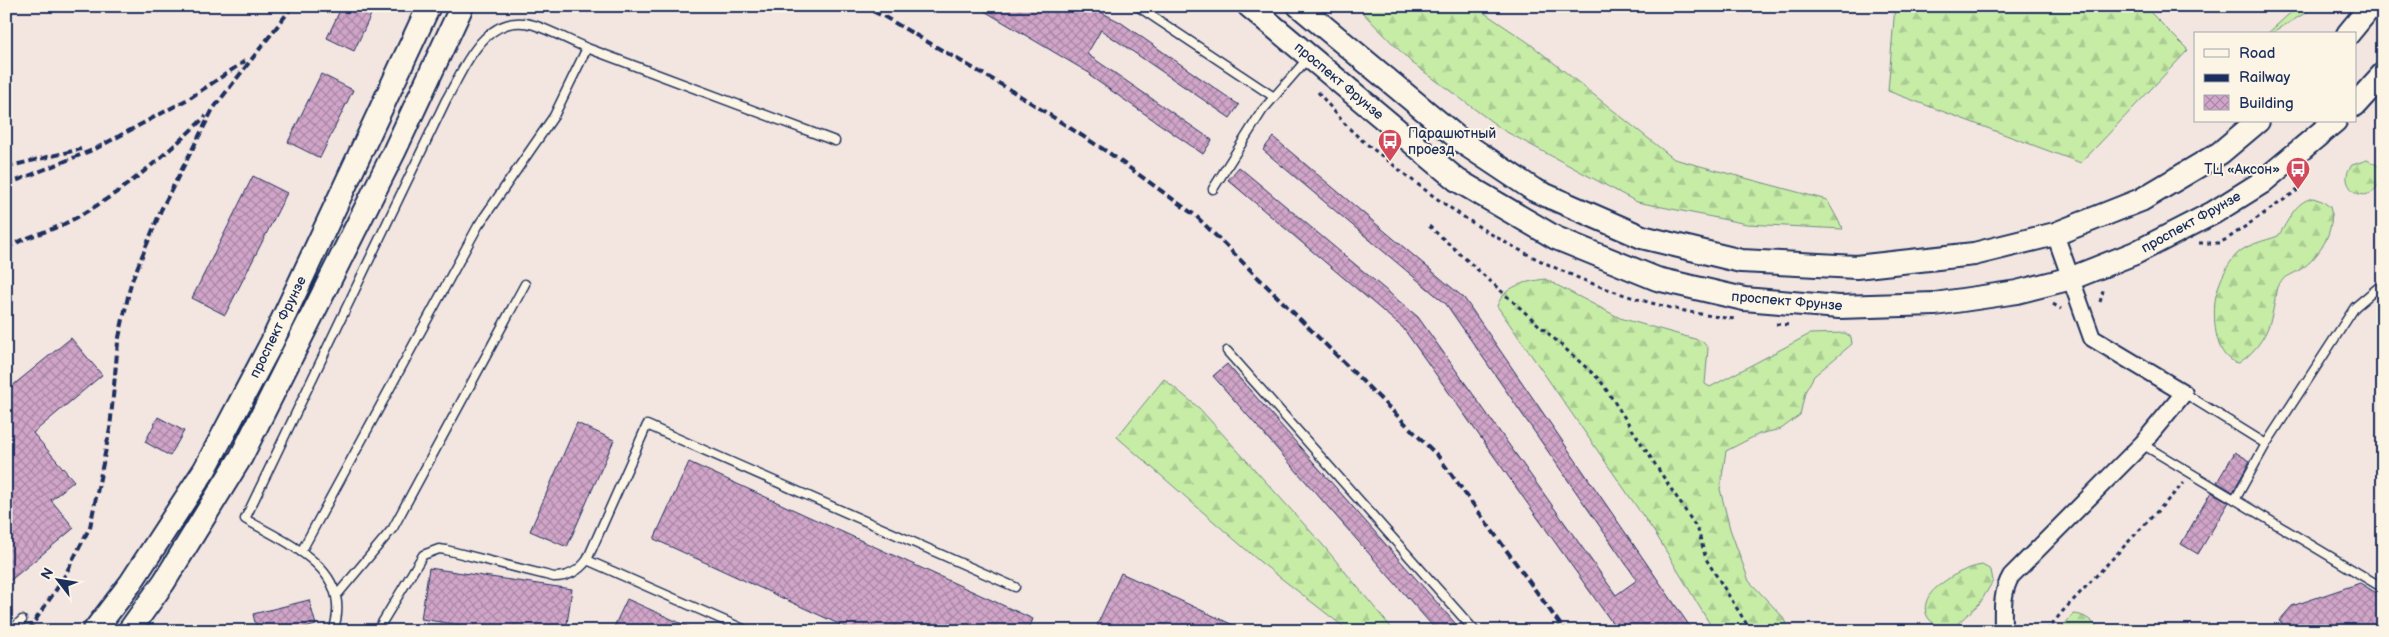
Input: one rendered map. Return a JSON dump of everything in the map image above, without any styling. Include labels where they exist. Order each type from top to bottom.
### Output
[{"type":"main road","name":"проспект Фрунзе","points":[[94,631],[130,584],[209,460],[272,342],[429,6]]},
{"type":"main road","name":"проспект Фрунзе","points":[[129,631],[164,582],[241,457],[394,152],[462,6]]},
{"type":"main road","name":"проспект Фрунзе","points":[[1249,6],[1457,180],[1556,238],[1657,279],[1744,299],[1839,307],[1935,304],[2017,292],[2072,278],[2135,253],[2213,213],[2260,183],[2334,122]]},
{"type":"main road","points":[[1299,6],[1465,144],[1534,190],[1642,238],[1741,261],[1856,267],[1974,254],[2054,234],[2141,200],[2220,153],[2257,122]]},
{"type":"main road","points":[[2350,32],[2371,6]]},
{"type":"main road","points":[[2356,103],[2383,74]]},
{"type":"street","points":[[2003,631],[2003,596],[2005,585],[2011,576],[2142,444],[2184,393],[2092,338],[2072,278],[2054,234]]},
{"type":"lane","points":[[1137,6],[1274,97]]},
{"type":"lane","points":[[333,631],[337,620],[337,595],[324,571],[314,560],[245,520],[446,100],[474,50],[492,30],[512,23],[533,25],[587,48],[836,141]]},
{"type":"lane","points":[[301,552],[478,226],[554,116],[587,48]]},
{"type":"lane","points":[[1213,189],[1262,111],[1310,56]]},
{"type":"lane","points":[[337,595],[393,528],[525,284]]},
{"type":"lane","points":[[2236,498],[2266,444],[2354,307],[2380,286],[2383,286]]},
{"type":"lane","points":[[1227,350],[1474,631]]},
{"type":"lane","points":[[2184,393],[2266,444]]},
{"type":"lane","points":[[377,631],[418,561],[430,552],[446,550],[554,578],[564,577],[573,573],[586,560],[647,425],[1015,587]]},
{"type":"lane","points":[[2142,444],[2236,498],[2260,516],[2383,588]]},
{"type":"lane","points":[[586,560],[748,631]]},
{"type":"lane","points":[[10,631],[22,620]]},
{"type":"path","points":[[2190,244],[2219,243],[2298,190]]},
{"type":"path","points":[[1428,226],[1600,380],[1698,530],[1706,559],[1751,631]]},
{"type":"path","points":[[2047,631],[2068,604],[2192,473]]},
{"type":"green space","points":[[1356,6],[1474,6],[1529,43],[1674,159],[1827,200],[1843,229],[1747,224],[1637,202],[1503,130],[1411,62]]},
{"type":"green space","points":[[1895,6],[2144,6],[2188,50],[2081,163],[1888,91]]},
{"type":"green space","points":[[2298,6],[2317,6],[2273,32],[2269,32]]},
{"type":"green space","points":[[2367,160],[2379,166],[2382,170],[2378,184],[2372,192],[2365,195],[2351,189],[2347,174],[2352,165]]},
{"type":"green space","points":[[2313,198],[2322,201],[2330,207],[2332,215],[2331,224],[2325,242],[2308,264],[2284,278],[2277,287],[2269,326],[2262,340],[2239,363],[2231,360],[2220,347],[2215,329],[2216,295],[2225,270],[2240,251],[2250,245],[2278,236],[2296,208],[2306,200]]},
{"type":"green space","points":[[1545,279],[1620,318],[1702,341],[1708,348],[1705,384],[1710,387],[1810,334],[1845,333],[1851,337],[1852,344],[1814,376],[1805,392],[1800,415],[1781,429],[1759,434],[1726,451],[1720,489],[1730,529],[1749,581],[1782,616],[1790,631],[1714,631],[1657,536],[1497,306],[1505,293],[1510,289],[1523,283]]},
{"type":"green space","points":[[1164,379],[1199,408],[1322,544],[1394,631],[1349,631],[1259,561],[1117,437]]},
{"type":"green space","points":[[1982,565],[1991,570],[1993,581],[1980,603],[1956,625],[1934,624],[1928,618],[1925,609],[1932,591],[1958,573]]},
{"type":"green space","points":[[2073,614],[2085,617],[2101,631],[2059,631]]},
{"type":"building","points":[[342,6],[375,6],[354,51],[327,38]]},
{"type":"building","points":[[976,6],[1089,6],[1120,22],[1239,105],[1230,118],[1101,30],[1087,54],[1212,140],[1203,154],[1090,76],[1091,74]]},
{"type":"building","points":[[321,74],[353,90],[320,158],[288,142]]},
{"type":"building","points":[[1273,137],[1464,298],[1693,631],[1618,631],[1403,328],[1228,180],[1239,167],[1418,317],[1616,595],[1637,580],[1446,304],[1263,150]]},
{"type":"building","points":[[253,176],[287,193],[225,315],[192,298]]},
{"type":"building","points":[[71,338],[102,375],[33,433],[74,481],[51,500],[74,528],[6,584],[6,391]]},
{"type":"building","points":[[1227,364],[1462,631],[1437,631],[1213,376]]},
{"type":"building","points":[[158,417],[184,431],[170,456],[145,442]]},
{"type":"building","points":[[577,423],[614,440],[567,547],[530,531]]},
{"type":"building","points":[[2235,452],[2250,461],[2233,492],[2217,482]]},
{"type":"building","points":[[689,462],[1033,619],[1028,631],[854,631],[654,539]]},
{"type":"building","points":[[2211,492],[2229,502],[2198,554],[2181,544]]},
{"type":"building","points":[[429,568],[572,589],[566,631],[499,631],[421,619]]},
{"type":"building","points":[[1121,573],[1246,631],[1110,631],[1097,625]]},
{"type":"building","points":[[2360,583],[2383,597],[2383,631],[2292,631],[2279,621],[2292,606]]},
{"type":"building","points":[[627,599],[698,631],[612,631]]},
{"type":"building","points":[[309,600],[316,625],[292,631],[257,631],[253,614]]},
{"type":"railway","points":[[28,631],[62,581],[90,527],[110,429],[118,342],[131,283],[161,210],[213,109],[293,6]]},
{"type":"railway","points":[[862,6],[883,16],[1014,92],[1109,153],[1196,216],[1438,456],[1565,631]]},
{"type":"railway","points":[[6,185],[95,149],[190,98],[245,61]]},
{"type":"railway","points":[[6,249],[66,223],[104,201],[157,161],[206,116]]},
{"type":"railway","points":[[6,167],[81,149]]},
{"type":"place","name":"Парашютный проезд","points":[[1390,162]]},
{"type":"place","name":"ТЦ «Аксон»","points":[[2298,190]]}]
